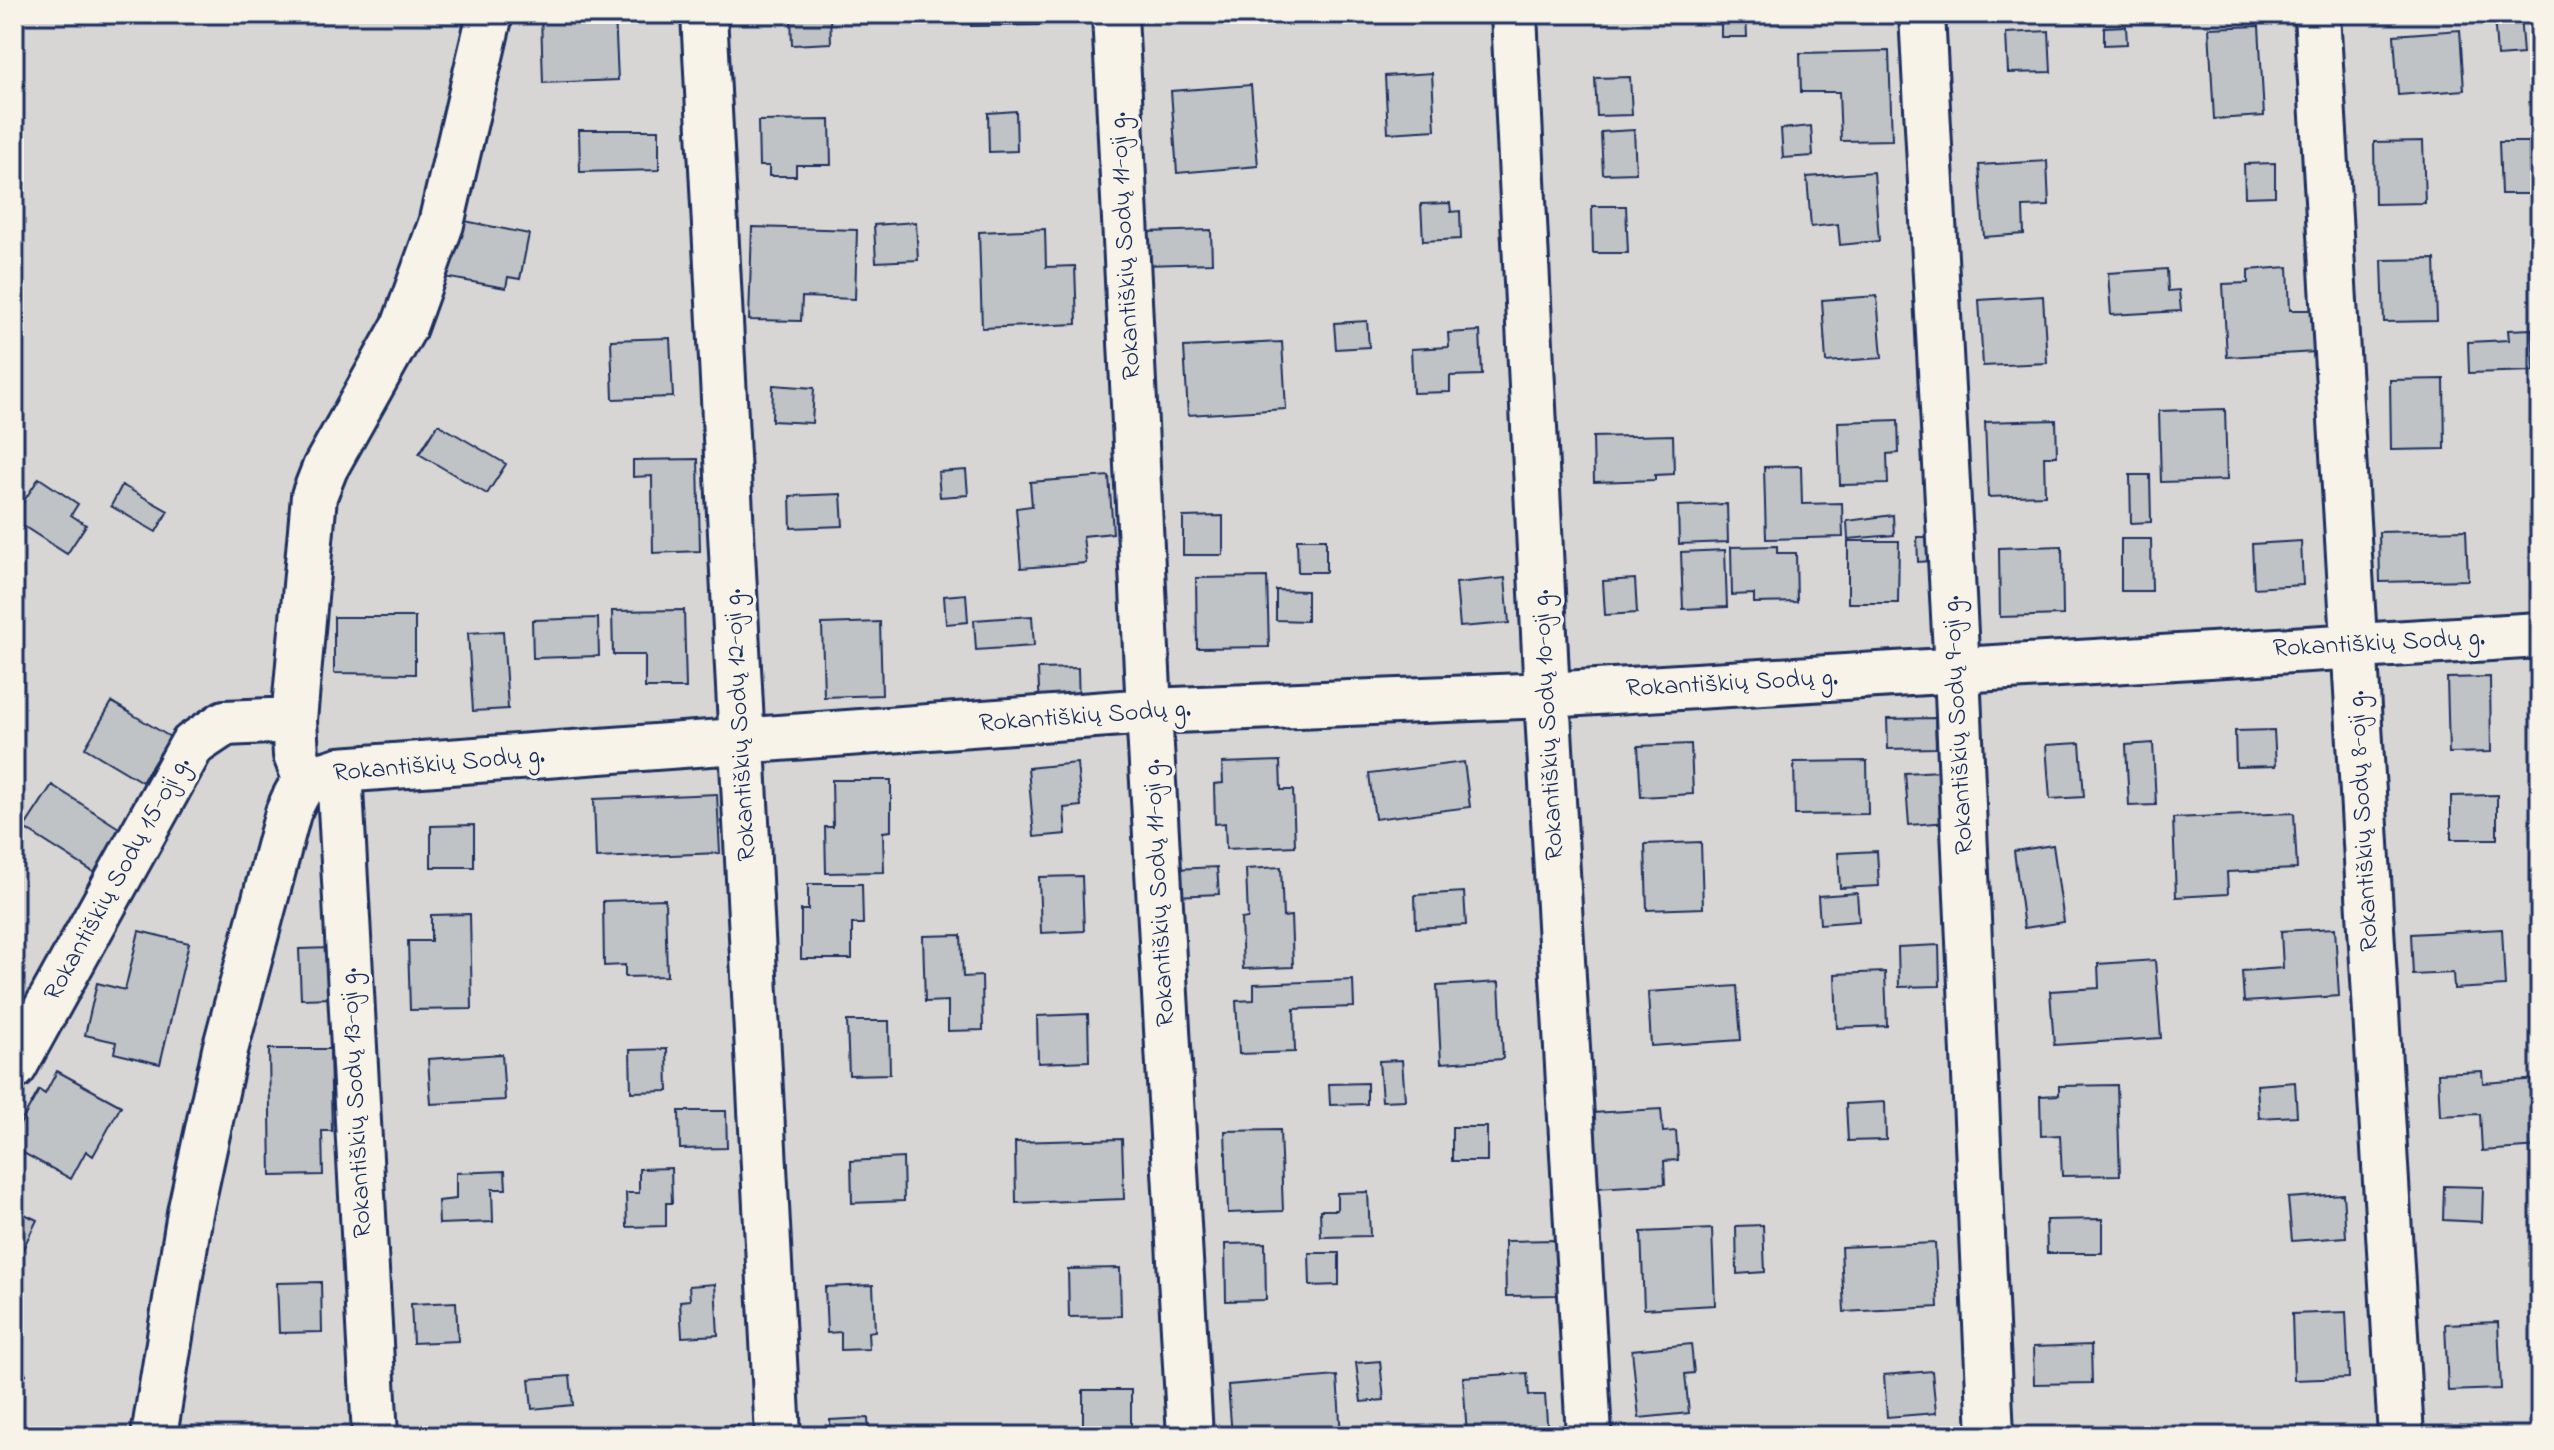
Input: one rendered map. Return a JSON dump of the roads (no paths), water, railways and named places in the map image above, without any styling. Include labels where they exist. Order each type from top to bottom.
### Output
[{"type":"street","name":"Rokantiškių Sodų 13-oji g.","points":[[375,1436],[323,775],[296,755],[294,720],[314,496],[325,468],[404,327],[441,224],[490,14]]},
{"type":"street","name":"Rokantiškių Sodų 12-oji g.","points":[[704,14],[778,1436]]},
{"type":"street","name":"Rokantiškių Sodų 11-oji g.","points":[[1115,14],[1149,711],[1190,1436]]},
{"type":"street","name":"Rokantiškių Sodų 10-oji g.","points":[[1514,14],[1547,695],[1589,1436]]},
{"type":"street","name":"Rokantiškių Sodų 9-oji g.","points":[[1922,14],[1957,671],[1991,1436]]},
{"type":"street","name":"Rokantiškių Sodų 8-oji g.","points":[[2317,14],[2401,1436]]},
{"type":"street","name":"Rokantiškių Sodų g.","points":[[154,1436],[190,1213],[225,1050],[288,813],[297,791],[323,775],[1149,711],[1547,695],[2540,635]]},
{"type":"street","name":"Rokantiškių Sodų 15-oji g.","points":[[14,1067],[192,745],[225,723],[294,720]]}]
